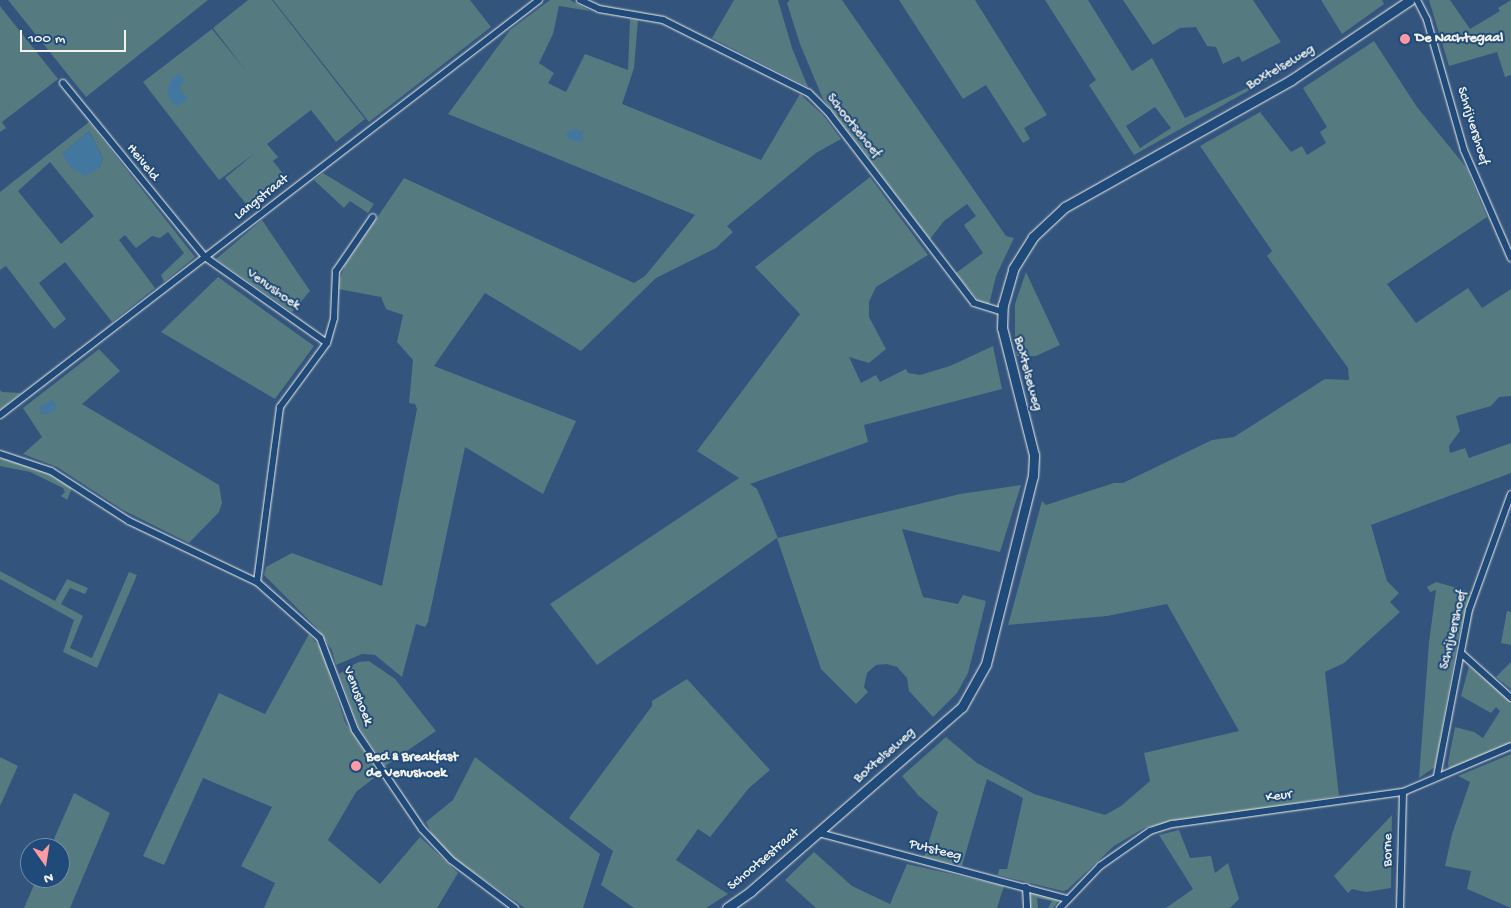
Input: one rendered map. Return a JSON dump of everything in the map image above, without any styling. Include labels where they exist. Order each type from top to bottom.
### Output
[{"type":"main road","name":"Boxtelseweg","points":[[819,833],[962,707],[986,664],[1033,476],[1034,455],[1002,338],[1002,312],[1007,289],[1022,252],[1054,215],[1291,80],[1359,37],[1410,0]]},
{"type":"main road","name":"Schootsestraat","points":[[727,908],[819,833]]},
{"type":"street","name":"Langstraat","points":[[0,415],[539,0]]},
{"type":"street","name":"Schootsehoef","points":[[580,0],[599,9],[663,20],[809,92],[828,112],[974,303],[1002,312]]},
{"type":"street","name":"Schrijvershoef","points":[[1417,0],[1427,20],[1464,150],[1511,258]]},
{"type":"street","name":"Heiveld","points":[[63,82],[205,257]]},
{"type":"street","points":[[257,582],[280,407],[327,343],[334,318],[336,270],[373,217]]},
{"type":"street","name":"Venushoek","points":[[205,257],[327,343]]},
{"type":"street","name":"Venushoek","points":[[0,454],[51,471],[129,521],[257,582],[320,638],[355,730],[431,841],[450,860],[514,908]]},
{"type":"street","name":"Schrijvershoef","points":[[1437,776],[1469,610],[1511,494]]},
{"type":"street","points":[[1461,653],[1511,698]]},
{"type":"street","name":"Keur","points":[[1060,908],[1067,899],[1127,844],[1150,831],[1172,824],[1403,792],[1511,746]]},
{"type":"street","name":"Borne","points":[[1400,908],[1403,792]]},
{"type":"street","name":"Putsteeg","points":[[819,833],[1026,887]]},
{"type":"street","points":[[1027,908],[1026,887],[1067,899]]},
{"type":"green space","points":[[8,0],[208,0],[86,97]]},
{"type":"green space","points":[[248,0],[272,0],[365,119],[336,142],[311,110],[267,144],[278,157],[273,161],[285,176],[247,205],[225,178],[255,153],[219,180],[143,82],[212,29],[247,72],[213,28]]},
{"type":"green space","points":[[273,0],[470,0],[491,27],[369,122]]},
{"type":"green space","points":[[550,0],[570,0],[590,11],[559,6],[553,34],[539,63],[554,73],[548,83],[566,92],[585,54],[628,70],[630,19],[638,20],[634,68],[622,104],[761,160],[800,94],[823,115],[841,139],[816,153],[727,226],[733,232],[716,248],[656,278],[581,351],[485,293],[434,366],[576,421],[543,494],[465,447],[428,622],[425,627],[416,624],[402,677],[375,655],[362,654],[336,665],[332,650],[317,628],[264,575],[266,567],[292,553],[382,586],[417,409],[415,404],[409,403],[413,360],[397,342],[403,315],[386,309],[381,297],[338,289],[345,265],[404,178],[634,283],[645,276],[695,215],[448,114],[510,30]]},
{"type":"green space","points":[[734,0],[778,0],[792,48],[808,87],[712,38]]},
{"type":"green space","points":[[790,0],[842,0],[1006,236],[1014,238],[996,276],[989,305],[981,304],[956,273],[983,253],[964,225],[976,216],[967,204],[944,221],[930,239],[823,99],[800,44],[787,3]]},
{"type":"green space","points":[[899,0],[975,0],[1047,115],[1024,128],[1030,139],[1023,143],[986,85],[963,99]]},
{"type":"green space","points":[[1045,0],[1088,0],[1132,71],[1152,58],[1185,118],[1294,65],[1134,155],[1089,85],[1096,80]],"holes":[[[1155,107],[1171,128],[1140,148],[1126,126]]]},
{"type":"green space","points":[[1123,0],[1253,0],[1281,42],[1242,62],[1239,56],[1223,64],[1216,47],[1207,46],[1196,27],[1180,28],[1153,45]]},
{"type":"green space","points":[[1321,0],[1382,0],[1384,4],[1342,34]]},
{"type":"green space","points":[[1429,0],[1450,0],[1470,29],[1500,11],[1498,8],[1511,0],[1511,75],[1505,77],[1497,52],[1449,66]]},
{"type":"green space","points":[[0,6],[58,79],[2,122],[6,128],[0,132]]},
{"type":"green space","points":[[1374,41],[1417,107],[1466,167],[1487,217],[1387,284],[1416,323],[1468,288],[1482,308],[1511,289],[1511,396],[1499,397],[1491,406],[1456,416],[1460,431],[1449,446],[1450,453],[1465,448],[1469,458],[1511,443],[1511,473],[1371,525],[1387,581],[1399,593],[1390,602],[1400,612],[1344,663],[1325,672],[1339,796],[1146,827],[1114,846],[1067,890],[1063,891],[998,875],[999,869],[1007,869],[1023,798],[987,779],[962,866],[924,857],[938,812],[918,795],[902,776],[946,737],[977,763],[1034,794],[1105,815],[1121,806],[1150,781],[1144,753],[1239,731],[1167,604],[1107,616],[1008,625],[1042,501],[1046,505],[1114,483],[1123,483],[1212,440],[1234,437],[1325,379],[1349,380],[1348,368],[1267,256],[1272,251],[1200,146],[1260,112],[1291,152],[1302,146],[1307,155],[1326,143],[1320,132],[1327,127],[1303,88]]},
{"type":"green space","points":[[89,122],[195,257],[164,282],[161,275],[184,253],[168,232],[160,238],[152,236],[136,248],[125,235],[119,240],[155,288],[112,322],[65,262],[39,283],[66,319],[54,329],[6,266],[0,270],[0,192]],"holes":[[[89,131],[103,159],[99,168],[62,154]],[[50,162],[94,216],[61,244],[18,191]]]},
{"type":"green space","points":[[323,173],[374,204],[368,213],[350,201],[344,208],[314,180]]},
{"type":"green space","points":[[870,177],[928,255],[876,287],[869,302],[869,317],[886,349],[869,363],[849,357],[861,383],[876,375],[880,382],[906,369],[908,373],[920,375],[950,366],[993,346],[1002,389],[864,425],[868,442],[750,484],[757,489],[778,538],[960,494],[1021,485],[1000,552],[902,529],[923,597],[958,604],[963,595],[986,601],[968,673],[957,693],[933,717],[909,691],[907,678],[897,667],[887,664],[876,665],[867,673],[864,687],[868,692],[856,704],[821,669],[777,538],[597,665],[550,604],[739,478],[697,451],[800,314],[755,267]]},
{"type":"green space","points":[[262,220],[310,291],[292,312],[216,259]]},
{"type":"green space","points":[[1026,272],[1060,345],[1036,356],[1017,356],[1015,344],[1015,304]]},
{"type":"green space","points":[[218,277],[314,346],[275,399],[161,332]]},
{"type":"green space","points":[[99,349],[120,371],[82,404],[219,485],[222,503],[219,512],[189,543],[123,510],[57,467],[23,454],[42,437],[23,408]]},
{"type":"green space","points":[[0,390],[2,392],[21,393],[0,410]]},
{"type":"green space","points":[[0,458],[26,464],[51,475],[72,488],[67,500],[61,496],[65,492],[63,488],[30,472],[0,466]]},
{"type":"green space","points":[[0,571],[55,601],[67,579],[88,588],[85,594],[70,588],[61,604],[83,616],[70,648],[92,658],[129,572],[137,575],[97,668],[63,652],[74,620],[0,579]]},
{"type":"green space","points":[[1436,582],[1471,592],[1458,639],[1435,767],[1419,778],[1429,642],[1436,590],[1430,592],[1427,587]]},
{"type":"green space","points":[[1507,611],[1511,612],[1511,645],[1501,643]]},
{"type":"green space","points":[[309,634],[321,649],[345,722],[379,774],[356,792],[328,840],[380,884],[420,837],[458,873],[437,908],[264,908],[275,883],[241,866],[272,807],[203,778],[164,865],[143,856],[219,693],[265,714]]},
{"type":"green space","points":[[369,661],[395,679],[436,731],[385,766],[358,726],[339,674],[358,662]]},
{"type":"green space","points":[[1511,662],[1511,689],[1496,677]]},
{"type":"green space","points":[[1469,666],[1511,701],[1511,746],[1449,771],[1448,763],[1455,727],[1474,732],[1483,738],[1500,711],[1496,707],[1491,713],[1461,696]]},
{"type":"green space","points":[[687,679],[770,770],[749,788],[710,837],[698,829],[676,860],[728,894],[706,908],[634,908],[601,885],[613,851],[569,818],[652,706],[652,701]]},
{"type":"green space","points":[[1511,754],[1511,908],[1467,889],[1471,871],[1445,866],[1452,834],[1470,782],[1458,776]]},
{"type":"green space","points":[[0,757],[18,766],[0,806]]},
{"type":"green space","points":[[475,757],[600,854],[583,908],[525,908],[455,859],[435,841],[426,822],[453,800]]},
{"type":"green space","points":[[74,793],[110,813],[70,908],[24,908],[33,888],[70,888],[70,838],[54,838]]},
{"type":"green space","points":[[1392,815],[1391,888],[1366,892],[1352,889],[1348,893],[1334,876]]},
{"type":"green space","points":[[1179,830],[1190,858],[1211,856],[1215,873],[1228,863],[1239,899],[1230,908],[1166,908],[1193,889],[1159,835]]},
{"type":"green space","points":[[814,852],[852,886],[890,904],[907,864],[1004,886],[997,908],[816,908],[785,880]]},
{"type":"green space","points":[[1029,893],[1059,900],[1053,908],[1048,908],[1052,901],[1037,898],[1038,908],[1030,908]]},
{"type":"water","points":[[179,74],[184,80],[180,89],[188,99],[177,106],[171,102],[167,90],[173,77]]},
{"type":"water","points":[[574,129],[583,132],[582,141],[573,141],[564,134]]},
{"type":"water","points":[[89,131],[103,159],[99,168],[85,176],[71,167],[62,154]]},
{"type":"water","points":[[53,400],[57,408],[48,414],[41,414],[40,406]]},
{"type":"place","name":"De Nachtegaal","points":[[1405,39]]},
{"type":"place","name":"Bed & Breakfast de Venushoek","points":[[356,766]]}]
